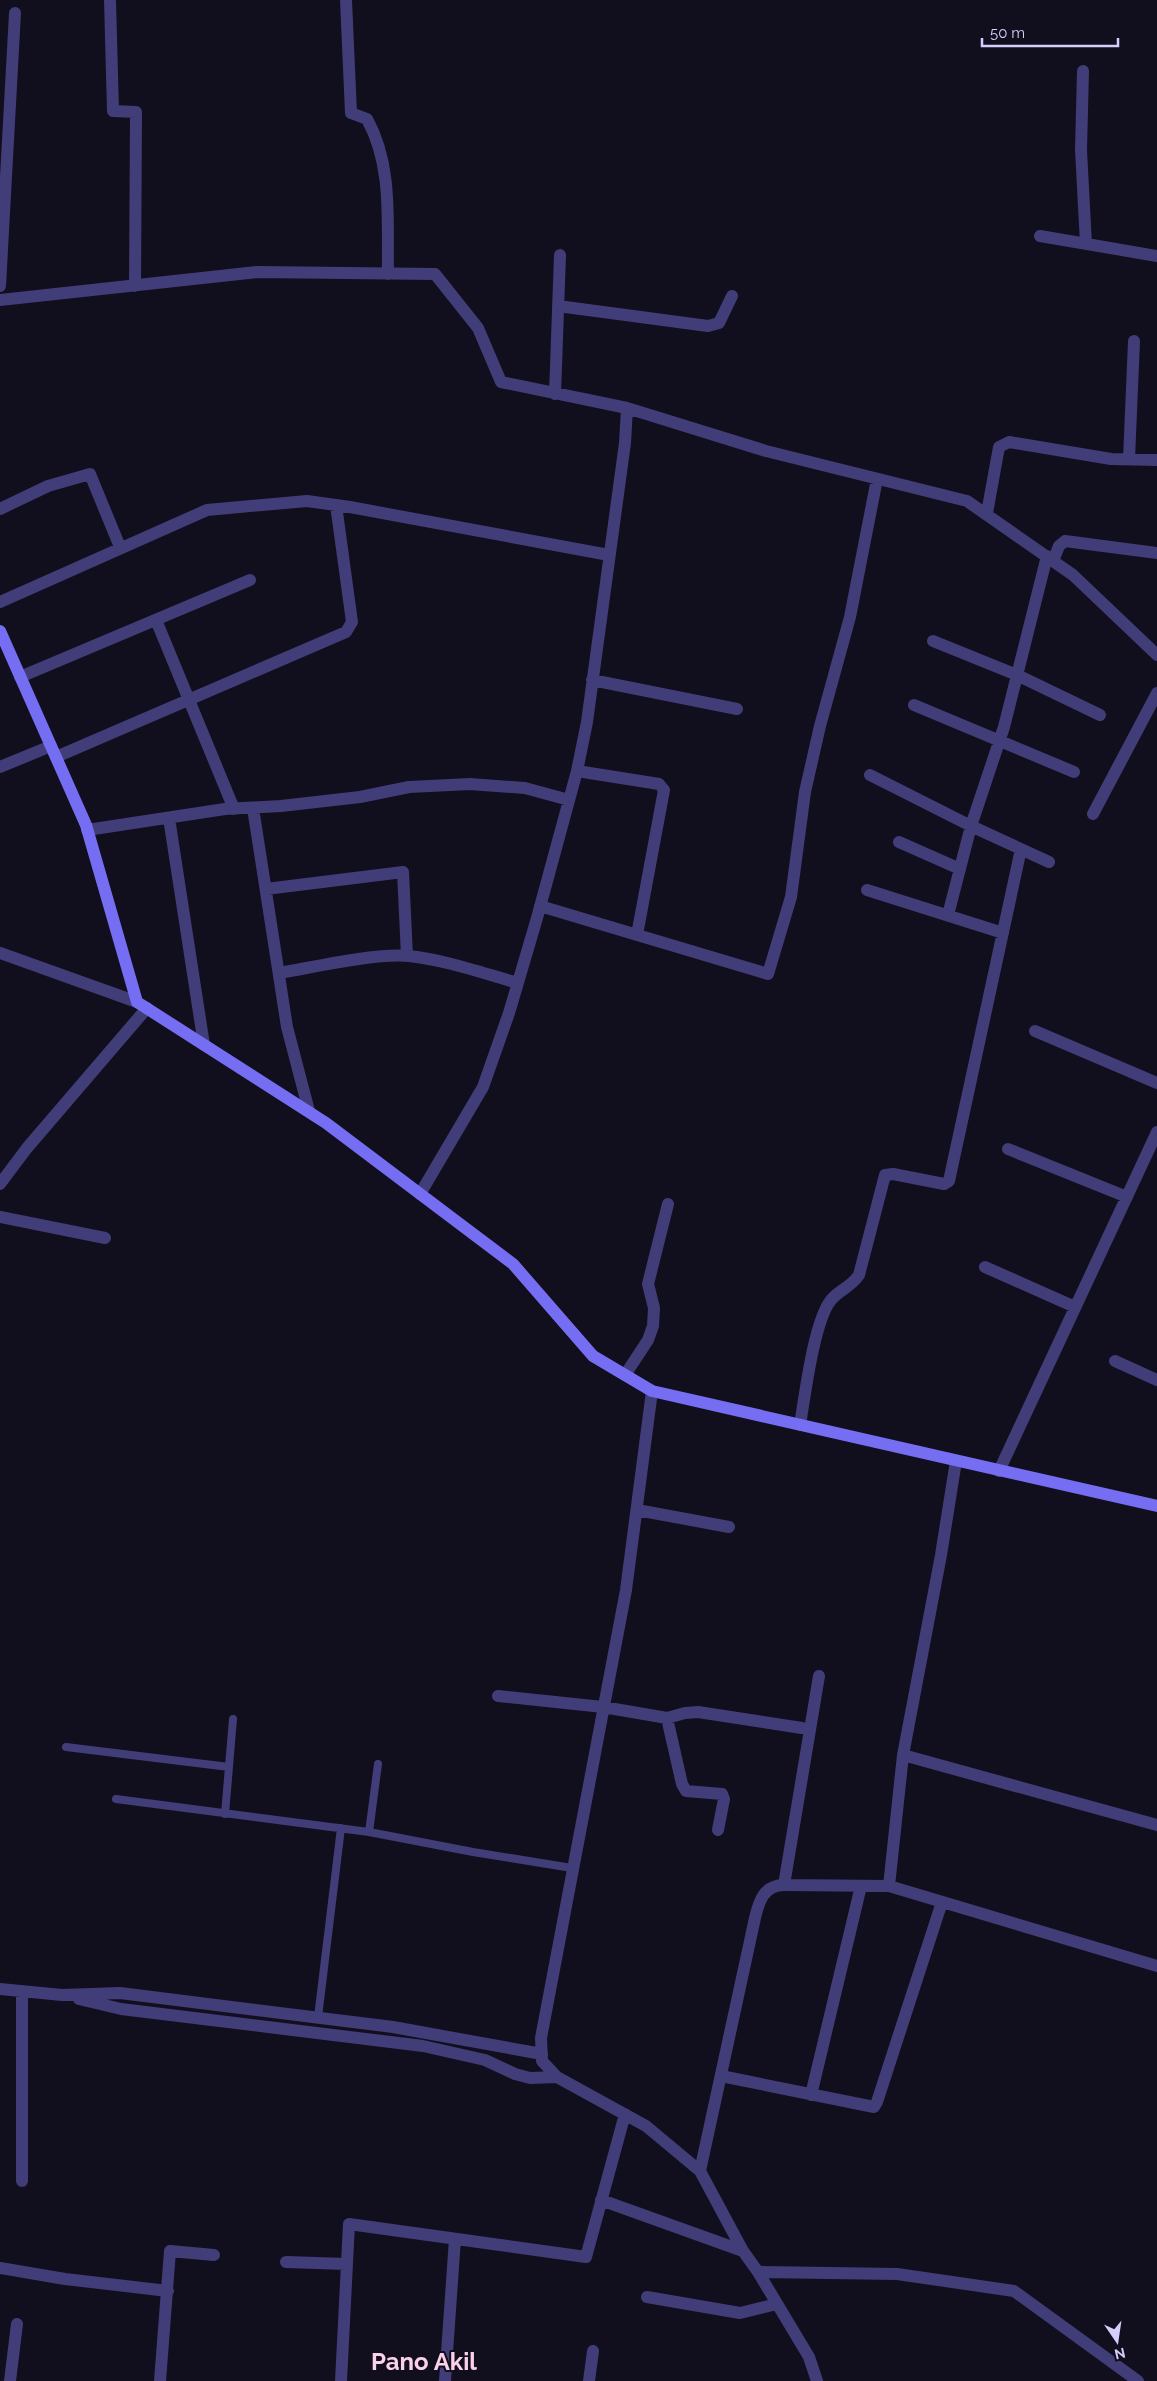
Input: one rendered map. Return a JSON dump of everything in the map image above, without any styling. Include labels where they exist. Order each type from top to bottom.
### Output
[{"type":"street","points":[[110,0],[113,111],[136,112],[135,286]]},
{"type":"street","points":[[346,0],[352,96],[351,113],[367,119],[377,137],[386,178],[388,274]]},
{"type":"street","points":[[0,286],[15,13]]},
{"type":"street","points":[[1083,71],[1081,150],[1086,244]]},
{"type":"street","points":[[1040,236],[1157,256]]},
{"type":"street","points":[[555,394],[560,255]]},
{"type":"street","points":[[0,300],[257,272],[436,274],[478,328],[500,382],[627,408],[766,451],[967,501],[987,513],[1073,575],[1157,655]]},
{"type":"street","points":[[558,306],[708,326],[718,323],[732,296]]},
{"type":"street","points":[[1129,460],[1134,342]]},
{"type":"street","points":[[420,1194],[483,1087],[518,983],[577,771],[588,722],[592,680],[625,443],[627,408]]},
{"type":"street","points":[[987,513],[999,447],[1009,442],[1066,453],[1129,460],[1157,460]]},
{"type":"street","points":[[0,508],[48,486],[90,474],[120,547]]},
{"type":"street","points":[[540,906],[768,974],[791,897],[805,792],[820,726],[850,617],[878,479]]},
{"type":"street","points":[[0,602],[120,547],[207,510],[307,502],[336,505],[609,556]]},
{"type":"street","points":[[0,767],[53,751],[187,699],[346,632],[352,622],[336,505]]},
{"type":"street","points":[[948,915],[971,826],[1000,740],[1016,675],[1050,559],[1065,541],[1157,553]]},
{"type":"street","points":[[20,676],[250,580]]},
{"type":"street","points":[[156,620],[234,809]]},
{"type":"street","points":[[0,631],[87,830],[142,1005]]},
{"type":"street","points":[[933,641],[1016,675],[1100,715]]},
{"type":"street","points":[[592,680],[737,709]]},
{"type":"street","points":[[1093,814],[1157,693]]},
{"type":"street","points":[[914,705],[1074,772]]},
{"type":"street","points":[[577,771],[659,784],[664,790],[637,935]]},
{"type":"street","points":[[870,775],[971,826],[1049,862]]},
{"type":"street","points":[[87,830],[234,809],[360,797],[409,788],[470,784],[525,788],[569,800]]},
{"type":"street","points":[[253,808],[287,1027],[309,1111]]},
{"type":"street","points":[[169,818],[204,1045]]},
{"type":"street","points":[[899,842],[960,868]]},
{"type":"street","points":[[800,1425],[820,1318],[832,1299],[853,1284],[859,1274],[885,1175],[894,1174],[944,1184],[949,1181],[1021,849]]},
{"type":"street","points":[[266,888],[403,872],[407,956]]},
{"type":"street","points":[[867,890],[1003,933]]},
{"type":"street","points":[[0,953],[142,1005],[309,1111],[512,1264],[593,1356],[652,1391],[1157,1506]]},
{"type":"street","points":[[279,973],[369,959],[407,956],[451,964],[518,983]]},
{"type":"street","points":[[0,1184],[142,1005]]},
{"type":"street","points":[[1035,1031],[1157,1083]]},
{"type":"street","points":[[998,1471],[1157,1132]]},
{"type":"street","points":[[1008,1149],[1127,1197]]},
{"type":"street","points":[[625,1375],[648,1340],[653,1326],[654,1308],[648,1284],[668,1204]]},
{"type":"street","points":[[0,1217],[105,1238]]},
{"type":"street","points":[[985,1267],[1076,1306]]},
{"type":"street","points":[[1115,1361],[1157,1380]]},
{"type":"street","points":[[652,1391],[626,1590],[541,2038],[542,2061],[557,2077],[646,2126],[700,2171],[743,2251],[758,2272],[809,2358],[817,2381]]},
{"type":"street","points":[[889,1886],[903,1755],[941,1555],[956,1461]]},
{"type":"street","points":[[636,1510],[729,1527]]},
{"type":"street","points":[[784,1885],[819,1676]]},
{"type":"street","points":[[498,1696],[603,1707],[666,1718],[685,1712],[698,1712],[802,1728]]},
{"type":"street","points":[[666,1718],[682,1784],[686,1791],[722,1794],[724,1799],[718,1830]]},
{"type":"street","points":[[903,1755],[1157,1825]]},
{"type":"street","points":[[700,2171],[760,1898],[770,1888],[784,1885],[889,1886],[1157,1966]]},
{"type":"street","points":[[811,2096],[861,1886]]},
{"type":"street","points":[[721,2076],[860,2106],[874,2107],[942,1902]]},
{"type":"street","points":[[0,1989],[62,1994],[120,1993],[318,2017],[492,2043],[542,2054]]},
{"type":"street","points":[[22,1991],[22,2181]]},
{"type":"street","points":[[62,1994],[121,2009],[423,2046],[485,2060],[530,2078],[557,2077]]},
{"type":"street","points":[[341,2381],[349,2224],[586,2256],[625,2114]]},
{"type":"street","points":[[601,2200],[743,2251]]},
{"type":"street","points":[[445,2381],[455,2239]]},
{"type":"street","points":[[160,2381],[170,2251],[214,2255]]},
{"type":"street","points":[[286,2262],[347,2264]]},
{"type":"street","points":[[0,2268],[65,2280],[168,2291]]},
{"type":"street","points":[[758,2272],[897,2274],[1014,2291],[1138,2381]]},
{"type":"street","points":[[647,2297],[740,2313],[777,2304]]},
{"type":"street","points":[[10,2381],[18,2324]]},
{"type":"street","points":[[589,2381],[593,2351]]},
{"type":"lane","points":[[225,1814],[233,1719]]},
{"type":"lane","points":[[66,1747],[229,1767]]},
{"type":"lane","points":[[370,1832],[378,1764]]},
{"type":"lane","points":[[116,1799],[370,1832],[472,1852],[572,1868]]},
{"type":"lane","points":[[318,2017],[342,1828]]},
{"type":"district","name":"Pano Akil","points":[[424,2362]]}]
